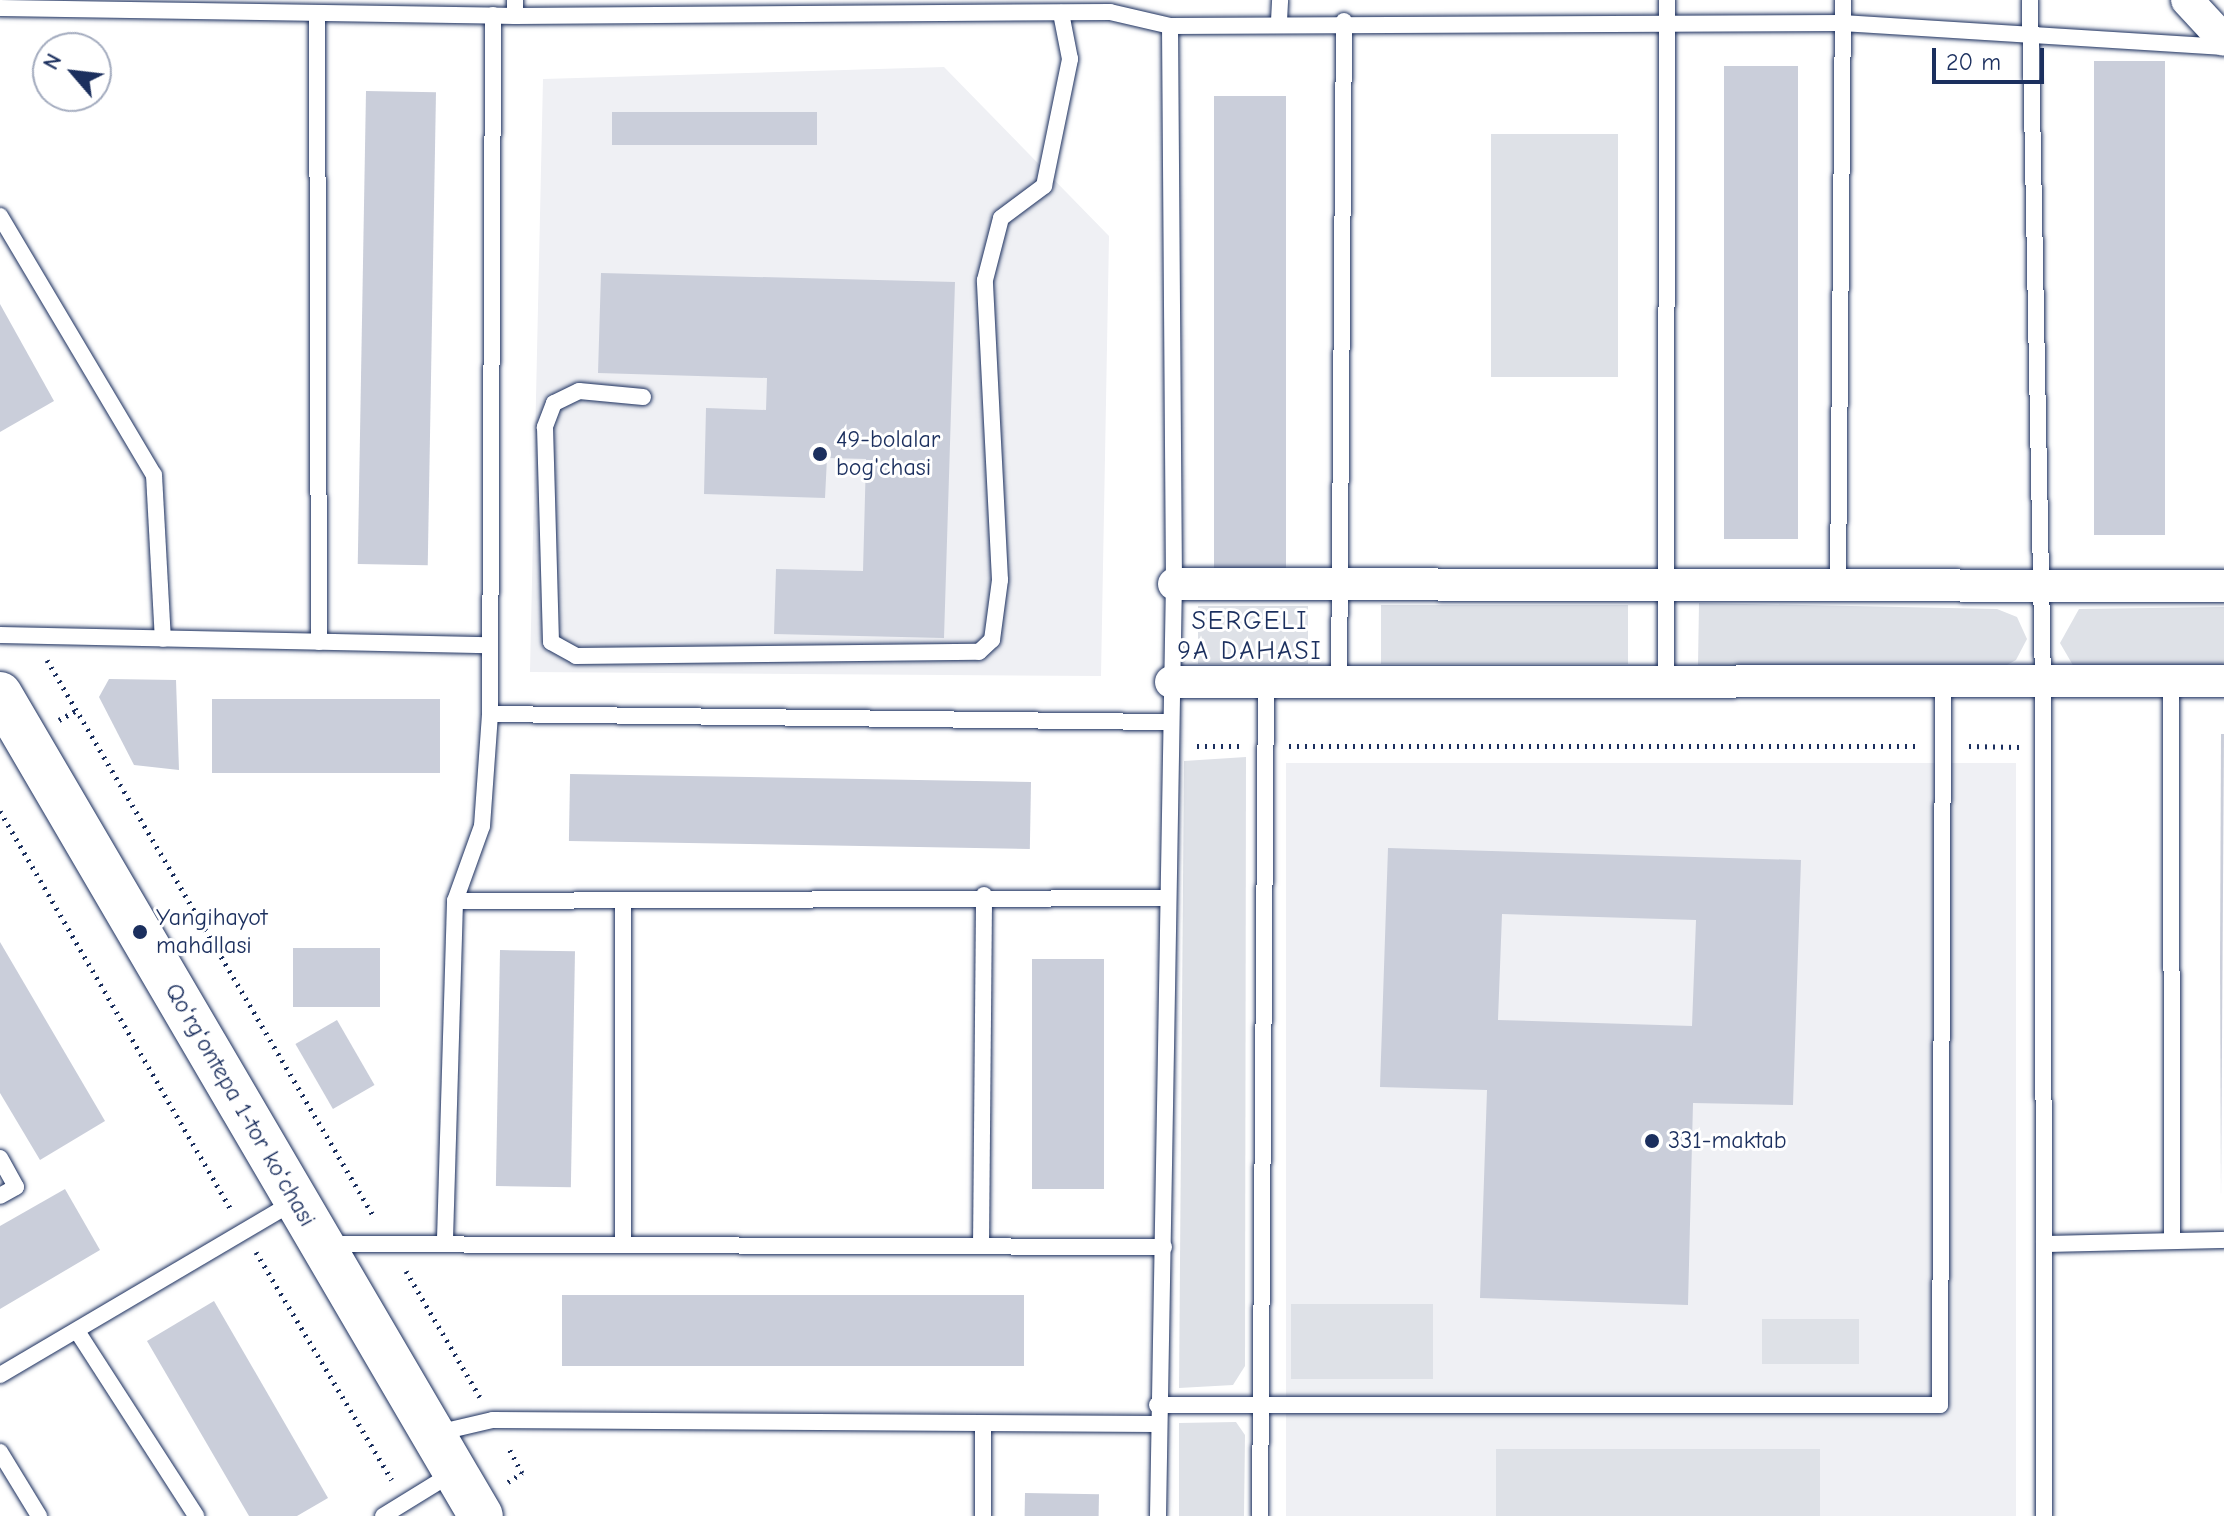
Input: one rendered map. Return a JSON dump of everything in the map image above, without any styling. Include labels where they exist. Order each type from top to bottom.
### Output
[{"type":"street","points":[[2187,0],[2224,40]]},
{"type":"street","points":[[1174,584],[2224,586]]},
{"type":"street","points":[[1171,682],[1266,685],[2043,685],[2224,681]]},
{"type":"street","name":"Qoʻrgʻontepa 1-tor koʻchasi","points":[[3,706],[481,1516]]},
{"type":"lane","points":[[1279,21],[1280,0]]},
{"type":"lane","points":[[1666,684],[1667,0]]},
{"type":"lane","points":[[1838,585],[1843,0]]},
{"type":"lane","points":[[2030,0],[2043,685],[2044,1516]]},
{"type":"lane","points":[[0,8],[140,5],[317,15],[493,15],[515,8],[693,7],[1061,13],[1110,6],[1170,26],[1279,21],[1842,23],[2030,29],[2224,47]]},
{"type":"lane","points":[[643,397],[579,391],[554,403],[545,427],[551,642],[576,656],[979,652],[992,640],[1000,580],[985,280],[1001,218],[1044,186],[1070,59],[1061,13]]},
{"type":"lane","points":[[317,15],[319,642]]},
{"type":"lane","points":[[445,1239],[455,901],[482,826],[490,714],[493,15]]},
{"type":"lane","points":[[1339,685],[1344,585],[1344,21]]},
{"type":"lane","points":[[1158,1516],[1157,1405],[1164,1247],[1168,747],[1174,584],[1170,26]]},
{"type":"lane","points":[[0,216],[154,475],[163,639]]},
{"type":"lane","points":[[0,635],[489,645]]},
{"type":"lane","points":[[2171,682],[2172,1241]]},
{"type":"lane","points":[[1260,1516],[1266,685]]},
{"type":"lane","points":[[1157,1405],[1940,1405],[1943,685]]},
{"type":"lane","points":[[490,714],[1169,722]]},
{"type":"lane","points":[[455,901],[623,904],[984,895],[1166,898]]},
{"type":"lane","points":[[981,1246],[984,895]]},
{"type":"lane","points":[[623,904],[623,1245]]},
{"type":"lane","points":[[0,1158],[16,1187],[0,1196]]},
{"type":"lane","points":[[0,1375],[245,1233],[296,1200]]},
{"type":"lane","points":[[320,1244],[387,1238],[623,1245],[1164,1247]]},
{"type":"lane","points":[[2044,1244],[2224,1240]]},
{"type":"lane","points":[[77,1331],[196,1516]]},
{"type":"lane","points":[[433,1434],[493,1420],[983,1428],[1157,1424]]},
{"type":"lane","points":[[983,1428],[983,1516]]},
{"type":"lane","points":[[0,1452],[39,1516]]},
{"type":"lane","points":[[383,1516],[455,1471]]},
{"type":"path","points":[[32,636],[522,1473]]},
{"type":"path","points":[[55,723],[77,710]]},
{"type":"path","points":[[1168,747],[2042,747]]},
{"type":"path","points":[[0,811],[405,1502]]},
{"type":"shaded area","name":"49-bolalar bog'chasi","points":[[944,67],[1109,236],[1101,676],[530,672],[543,79]]},
{"type":"shaded area","points":[[1491,134],[1618,134],[1618,377],[1491,377]]},
{"type":"shaded area","points":[[1699,603],[1997,609],[2017,617],[2027,639],[2016,660],[1996,671],[1698,665]]},
{"type":"shaded area","points":[[1381,605],[1628,605],[1628,664],[1381,664]]},
{"type":"shaded area","points":[[1198,606],[1308,606],[1308,664],[1198,664]]},
{"type":"shaded area","points":[[2224,607],[2224,668],[2074,667],[2060,643],[2079,609]]},
{"type":"shaded area","points":[[1246,757],[1245,1366],[1233,1385],[1179,1388],[1184,761]]},
{"type":"shaded area","name":"331-maktab","points":[[1286,763],[2016,763],[2016,1516],[1286,1516]]},
{"type":"shaded area","points":[[1291,1304],[1433,1304],[1433,1379],[1291,1379]]},
{"type":"shaded area","points":[[1762,1319],[1859,1319],[1859,1364],[1762,1364]]},
{"type":"shaded area","points":[[1236,1422],[1245,1435],[1244,1516],[1179,1516],[1179,1423]]},
{"type":"shaded area","points":[[1496,1449],[1820,1449],[1820,1516],[1496,1516]]},
{"type":"building","points":[[2094,61],[2165,61],[2165,535],[2094,535]]},
{"type":"building","points":[[1724,66],[1798,66],[1798,539],[1724,539]]},
{"type":"building","points":[[366,91],[436,92],[428,565],[358,564]]},
{"type":"building","points":[[1214,96],[1286,96],[1286,568],[1214,568]]},
{"type":"building","points":[[612,112],[817,112],[817,145],[612,145]]},
{"type":"building","points":[[601,273],[955,282],[944,638],[774,634],[776,569],[863,571],[866,459],[827,458],[825,498],[704,494],[706,408],[766,410],[767,378],[598,373]]},
{"type":"building","points":[[0,304],[54,401],[0,432]]},
{"type":"building","points":[[109,679],[176,680],[179,770],[134,765],[99,697]]},
{"type":"building","points":[[212,699],[440,699],[440,773],[212,773]]},
{"type":"building","points":[[2221,734],[2224,734],[2221,1199],[2220,962]]},
{"type":"building","points":[[570,774],[1031,782],[1030,849],[569,841]]},
{"type":"building","points":[[1388,848],[1801,860],[1793,1105],[1693,1103],[1688,1305],[1480,1298],[1487,1090],[1380,1087]],"holes":[[[1502,914],[1696,920],[1692,1026],[1498,1020]]]},
{"type":"building","points":[[0,942],[105,1121],[40,1160],[0,1093]]},
{"type":"building","points":[[293,948],[380,948],[380,1007],[293,1007]]},
{"type":"building","points":[[500,950],[575,951],[571,1187],[496,1186]]},
{"type":"building","points":[[1032,959],[1104,959],[1104,1189],[1032,1189]]},
{"type":"building","points":[[337,1020],[374,1085],[333,1109],[295,1044]]},
{"type":"building","points":[[65,1189],[100,1250],[0,1309],[0,1226]]},
{"type":"building","points":[[562,1295],[1024,1295],[1024,1366],[562,1366]]},
{"type":"building","points":[[214,1301],[328,1498],[297,1516],[249,1516],[147,1341]]},
{"type":"building","points":[[1025,1493],[1099,1494],[1099,1516],[1025,1516]]},
{"type":"place","name":"49-bolalar bog'chasi","points":[[820,454]]},
{"type":"place","name":"Yangihayot mahallasi","points":[[140,932]]},
{"type":"place","name":"331-maktab","points":[[1652,1141]]},
{"type":"district","name":"SERGELI 9A DAHASI","points":[[1250,637]]}]
